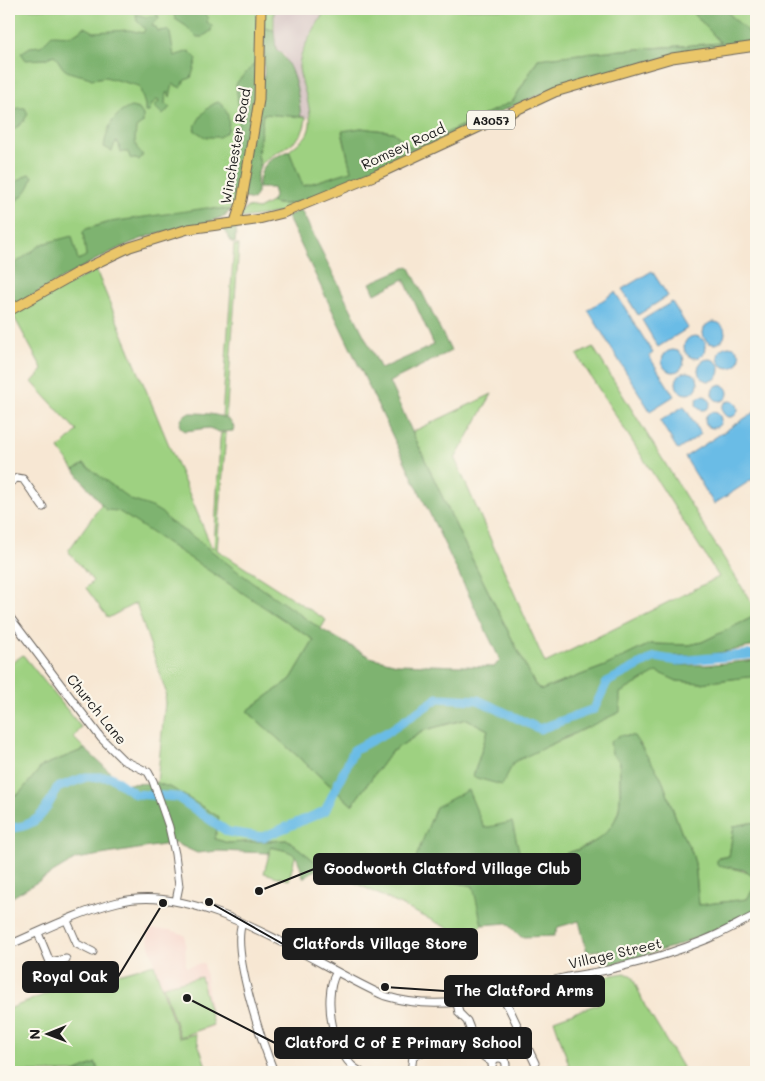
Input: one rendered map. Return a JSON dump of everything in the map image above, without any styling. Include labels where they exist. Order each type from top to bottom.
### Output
[{"type":"main road","name":"Winchester Road","points":[[9,311],[80,271],[130,247],[171,233],[235,222],[247,172],[258,100],[261,65],[261,9]]},
{"type":"main road","name":"Romsey Road","points":[[235,222],[283,213],[310,202],[376,175],[554,92],[672,58],[756,46]]},
{"type":"street","points":[[9,483],[17,478],[24,479],[43,507]]},
{"type":"street","name":"Church Lane","points":[[9,616],[106,744],[123,760],[148,772],[169,827],[179,886],[176,901]]},
{"type":"street","name":"Village Street","points":[[9,945],[119,901],[143,899],[176,901],[242,923],[305,954],[336,973],[396,1000],[420,1003],[457,1003],[501,995],[565,977],[612,969],[690,946],[756,915]]},
{"type":"street","points":[[67,921],[77,944],[93,952]]},
{"type":"street","points":[[242,923],[239,934],[242,967],[274,1072]]},
{"type":"street","points":[[38,933],[50,962],[66,959]]},
{"type":"street","points":[[336,973],[329,991],[336,1041],[346,1059],[361,1072]]},
{"type":"street","points":[[501,995],[535,1063]]},
{"type":"street","points":[[457,1003],[459,1013],[467,1021],[480,1054],[492,1063]]},
{"type":"street","points":[[408,1072],[414,1056],[428,1053]]},
{"type":"shaded area","points":[[274,9],[326,9],[301,56],[299,68],[309,104],[309,118],[301,117],[299,101],[288,64],[284,55],[276,49]]},
{"type":"shaded area","points":[[147,929],[171,930],[185,935],[186,967],[204,963],[213,1027],[178,1037],[149,945]]},
{"type":"green space","points":[[9,9],[257,9],[256,65],[238,196],[225,217],[142,235],[9,304]]},
{"type":"green space","points":[[177,9],[204,13],[208,18],[207,22],[212,26],[211,31],[202,37],[197,37],[186,26],[175,19],[174,13]]},
{"type":"green space","points":[[263,9],[274,9],[274,30],[264,28]]},
{"type":"green space","points":[[326,9],[690,9],[721,43],[596,52],[538,59],[513,101],[413,149],[393,132],[361,128],[342,132],[351,171],[303,186],[289,151],[306,136],[309,129],[310,112],[299,68],[305,46]]},
{"type":"green space","points":[[690,9],[724,9],[747,31],[756,32],[756,41],[722,44],[723,47],[646,62],[571,83],[522,102],[330,190],[303,200],[280,204],[271,202],[275,195],[273,188],[258,188],[261,173],[266,164],[275,157],[289,151],[303,186],[351,171],[342,131],[361,128],[393,132],[413,149],[513,101],[538,59],[596,52],[721,43]]},
{"type":"green space","points":[[724,9],[756,9],[756,32],[747,31]]},
{"type":"green space","points":[[136,14],[146,17],[158,15],[159,18],[152,26],[156,27],[158,31],[167,30],[170,33],[174,56],[189,51],[197,59],[191,78],[185,80],[181,88],[173,84],[170,97],[168,92],[166,93],[165,104],[170,107],[163,115],[154,106],[159,102],[158,99],[152,104],[149,112],[145,112],[145,105],[139,86],[105,77],[92,79],[70,72],[64,69],[54,55],[45,59],[26,60],[21,53],[30,47],[41,46],[52,35],[71,36],[85,27],[94,32],[129,30],[143,33],[145,29],[137,21]]},
{"type":"green space","points":[[264,28],[274,30],[276,49],[287,62],[294,80],[301,117],[263,114],[258,155],[260,166],[257,176],[257,193],[253,200],[232,195],[225,173],[240,118],[236,85],[256,61],[256,77],[264,78]]},
{"type":"green space","points":[[218,102],[228,115],[228,131],[219,137],[205,137],[194,130],[195,126],[206,110]]},
{"type":"green space","points":[[131,107],[139,109],[143,115],[143,123],[136,128],[135,136],[136,146],[143,155],[139,160],[130,158],[128,152],[121,152],[118,142],[115,143],[112,151],[104,147],[111,123],[119,114]]},
{"type":"green space","points":[[25,108],[28,114],[23,122],[9,134],[9,111]]},
{"type":"green space","points":[[263,113],[306,117],[304,127],[295,141],[267,159],[260,166],[258,155]]},
{"type":"green space","points":[[28,174],[33,176],[27,190],[21,197],[9,205],[9,187]]},
{"type":"green space","points":[[315,195],[316,197],[277,213],[242,218],[241,216],[247,207],[258,209],[271,202],[282,205],[288,204]]},
{"type":"green space","points":[[207,208],[231,210],[206,223],[152,235],[115,250],[9,309],[9,268],[42,244],[72,236],[78,260],[86,256],[83,232],[86,229],[110,222]]},
{"type":"green space","points":[[301,210],[381,369],[434,345],[404,279],[375,294],[370,283],[409,266],[451,351],[389,382],[461,537],[535,685],[541,690],[605,666],[650,644],[689,645],[702,642],[755,616],[756,610],[756,646],[702,656],[675,656],[675,665],[706,665],[756,660],[756,676],[701,683],[677,681],[657,672],[620,693],[620,712],[514,762],[502,785],[473,777],[488,730],[467,719],[425,730],[391,752],[352,805],[247,711],[291,679],[314,640],[118,511],[106,510],[74,470],[84,464],[131,500],[152,507],[162,513],[169,521],[195,538],[241,574],[321,629],[370,657],[397,664],[494,667],[500,660],[287,216]]},
{"type":"green space","points":[[237,226],[235,243],[232,243],[223,228]]},
{"type":"green space","points":[[234,245],[239,245],[226,418],[222,417]]},
{"type":"green space","points":[[96,270],[211,546],[214,548],[220,440],[221,433],[226,433],[217,550],[326,620],[291,679],[247,711],[352,805],[391,752],[425,730],[467,719],[488,730],[473,777],[571,736],[620,693],[657,671],[677,681],[701,683],[756,676],[756,822],[734,826],[729,856],[717,858],[726,865],[754,876],[756,885],[747,899],[699,905],[695,863],[691,850],[682,834],[661,777],[645,755],[640,743],[612,754],[620,762],[620,800],[618,812],[612,825],[592,843],[564,854],[522,863],[484,828],[436,807],[430,824],[447,881],[474,886],[482,925],[464,936],[321,866],[288,840],[228,843],[215,839],[157,783],[166,692],[136,603],[108,618],[86,588],[93,581],[68,551],[101,505],[121,494],[84,464],[74,470],[59,449],[77,431],[32,382],[43,370],[13,315]]},
{"type":"green space","points":[[593,347],[756,610],[755,616],[702,642],[689,645],[650,644],[605,666],[541,690],[535,685],[461,537],[412,432],[492,394],[455,459],[545,663],[719,577],[577,355]]},
{"type":"green space","points":[[188,413],[224,417],[233,425],[234,431],[219,432],[209,428],[185,431],[180,427],[180,423]]},
{"type":"green space","points":[[23,655],[81,727],[74,738],[85,749],[42,766],[19,794],[9,797],[9,665]]},
{"type":"green space","points":[[620,735],[634,736],[661,777],[695,863],[699,905],[747,899],[756,885],[756,912],[676,946],[603,967],[600,950],[587,952],[579,921],[558,927],[554,936],[521,937],[507,923],[482,925],[473,886],[435,875],[416,857],[436,807],[468,790],[484,828],[512,822],[522,863],[564,854],[591,844],[611,826],[618,813],[620,762],[612,754],[610,742]]},
{"type":"green space","points":[[85,749],[123,784],[157,783],[172,788],[219,817],[215,839],[228,843],[288,840],[321,866],[303,878],[297,858],[286,851],[271,847],[269,853],[218,851],[197,853],[175,843],[76,859],[9,899],[9,797],[19,794],[42,766]]},
{"type":"green space","points":[[756,822],[756,879],[744,870],[717,865],[717,859],[729,856],[734,826]]},
{"type":"green space","points":[[271,847],[296,853],[289,880],[264,873]]},
{"type":"green space","points":[[154,964],[179,1038],[195,1034],[208,1072],[99,1072],[96,1063],[74,1072],[14,1072],[9,1056],[9,1009],[85,978],[122,973]]},
{"type":"green space","points":[[625,973],[632,976],[645,1006],[682,1067],[682,1072],[551,1072],[569,1065],[554,1020],[598,1004],[593,978]]},
{"type":"green space","points":[[201,977],[213,1025],[180,1037],[163,986]]},
{"type":"green space","points":[[96,1063],[99,1072],[74,1072]]},
{"type":"water","points":[[652,271],[668,296],[638,315],[622,289]]},
{"type":"water","points":[[615,292],[653,353],[649,356],[674,396],[650,411],[588,310]]},
{"type":"water","points":[[672,302],[688,328],[658,347],[642,320]]},
{"type":"water","points":[[714,322],[722,325],[725,333],[722,341],[714,344],[706,341],[703,333],[706,325]]},
{"type":"water","points":[[695,336],[703,339],[706,347],[703,355],[695,358],[687,355],[684,347],[687,339]]},
{"type":"water","points":[[729,346],[737,349],[740,357],[737,365],[729,368],[721,365],[718,357],[721,349]]},
{"type":"water","points":[[673,350],[681,353],[684,361],[681,369],[673,372],[665,369],[662,361],[665,353]]},
{"type":"water","points":[[709,359],[717,362],[720,370],[717,378],[709,381],[701,378],[698,370],[701,362]]},
{"type":"water","points":[[687,372],[695,375],[698,383],[695,391],[687,394],[679,391],[676,383],[679,375]]},
{"type":"water","points":[[720,385],[726,387],[728,393],[726,399],[720,401],[714,399],[712,393],[714,387]]},
{"type":"water","points":[[700,396],[706,396],[710,403],[706,410],[700,410],[696,406],[696,400]]},
{"type":"water","points":[[730,401],[738,409],[730,417],[722,409]]},
{"type":"water","points":[[684,406],[701,434],[678,450],[660,421]]},
{"type":"water","points":[[756,411],[756,477],[714,504],[685,457]]},
{"type":"water","points":[[713,412],[721,420],[713,428],[705,420]]},
{"type":"waterway","points":[[9,828],[27,825],[34,821],[45,810],[57,788],[86,777],[111,777],[135,794],[177,797],[228,832],[263,837],[325,811],[354,750],[391,730],[438,698],[478,700],[540,729],[594,709],[607,682],[655,657],[678,661],[756,654]]},
{"type":"place","name":"Goodworth Clatford Village Club","points":[[259,891]]},
{"type":"place","name":"Clatfords Village Store","points":[[209,902]]},
{"type":"place","name":"Royal Oak","points":[[163,903]]},
{"type":"place","name":"The Clatford Arms","points":[[385,987]]},
{"type":"place","name":"Clatford C of E Primary School","points":[[187,998]]}]
